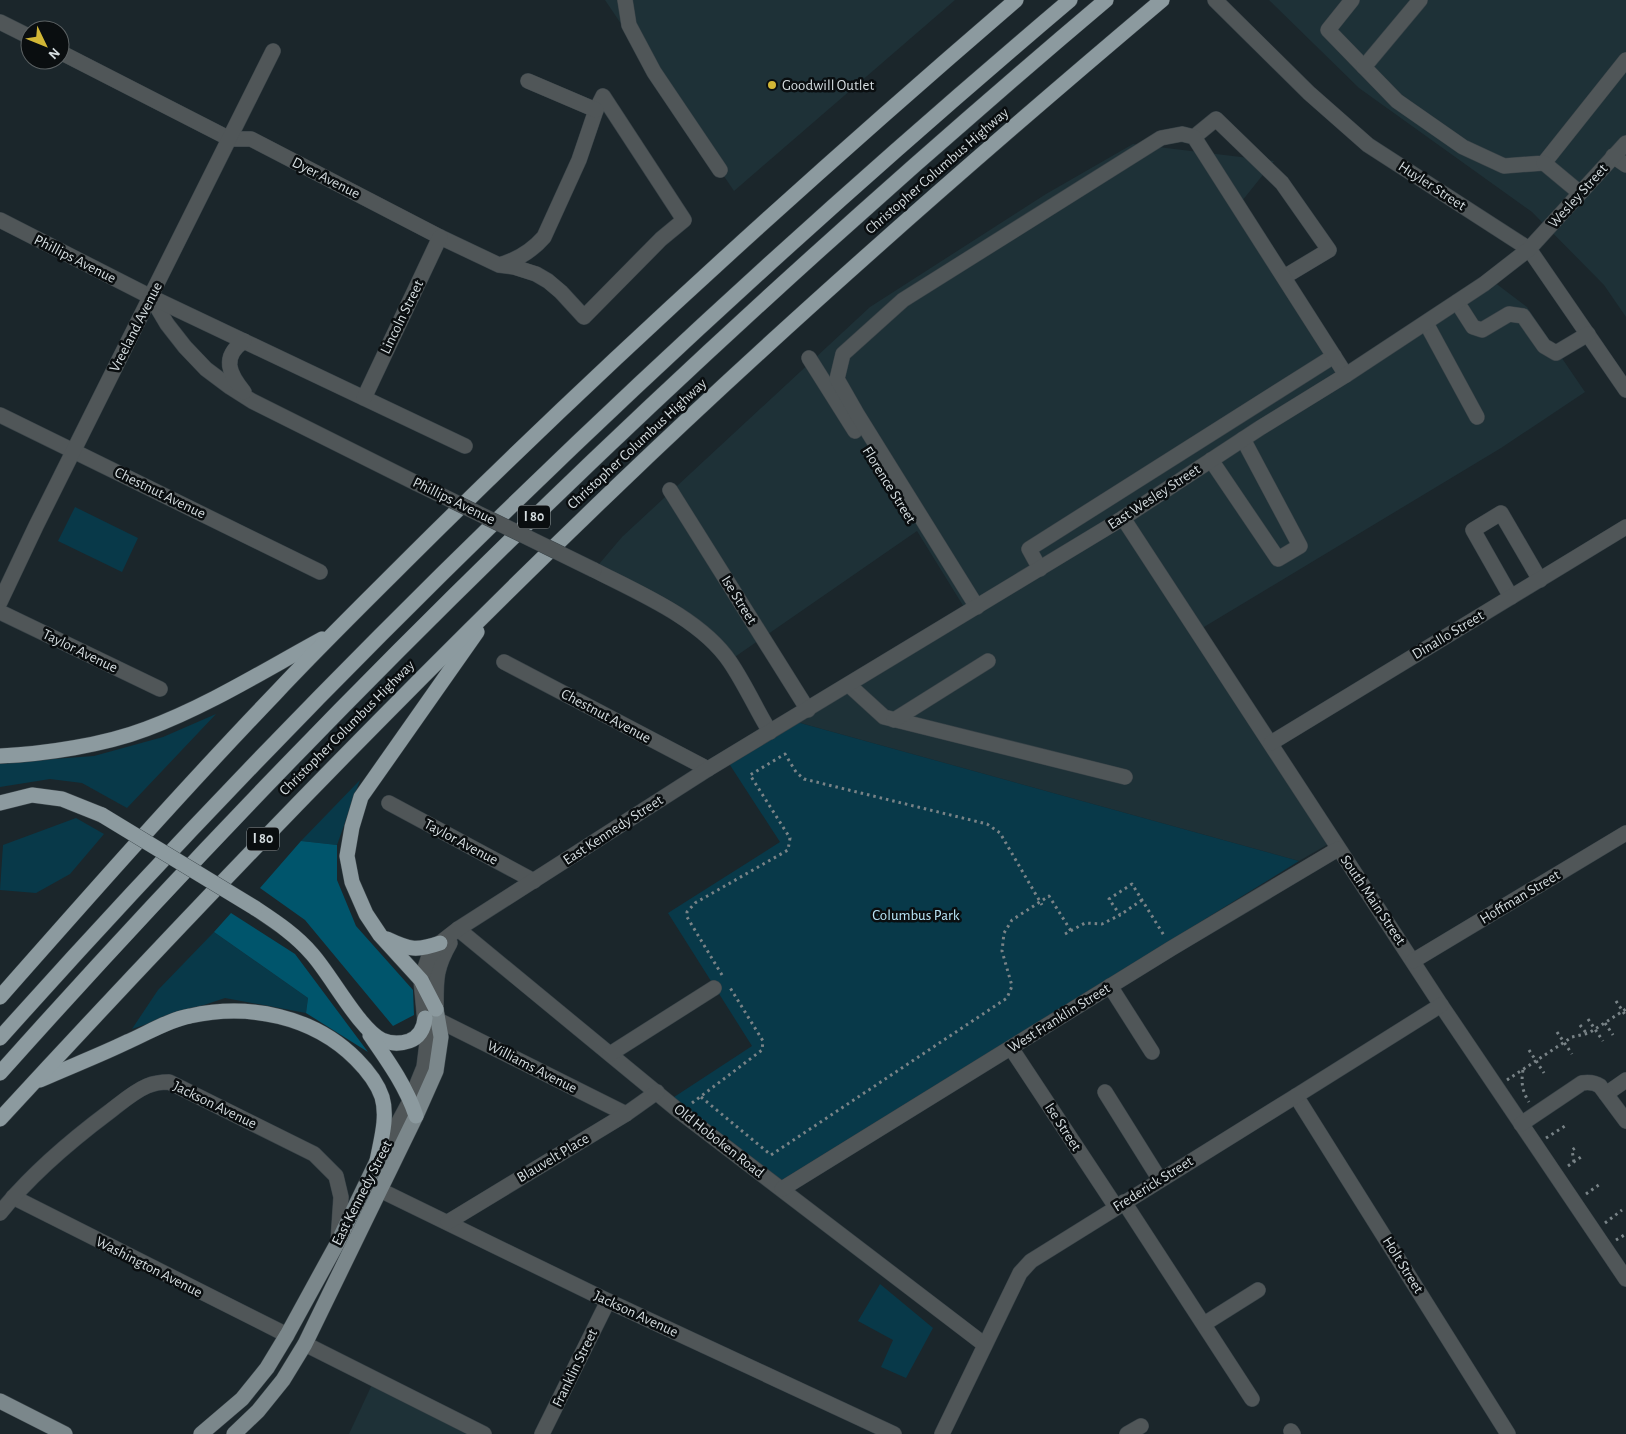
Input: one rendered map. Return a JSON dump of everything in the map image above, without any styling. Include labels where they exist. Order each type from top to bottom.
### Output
[{"type":"highway","points":[[0,997],[185,789],[337,630],[502,466],[606,367],[808,182],[1016,0]]},
{"type":"highway","name":"I 80","points":[[0,1038],[130,895],[250,769],[530,487],[757,274],[882,162],[1070,0]]},
{"type":"highway","name":"Christopher Columbus Highway","points":[[0,1073],[157,901],[296,754],[385,663],[571,481],[805,263],[950,134],[1106,0]]},
{"type":"highway","name":"Christopher Columbus Highway","points":[[0,1119],[266,836],[497,602],[703,405],[909,218],[1162,0]]},
{"type":"highway","points":[[421,980],[380,935],[366,914],[352,882],[347,856],[352,827],[362,797],[497,602]]},
{"type":"highway","points":[[2,755],[76,747],[120,738],[144,730],[212,699],[337,630]]},
{"type":"highway","points":[[0,803],[32,795],[62,799],[102,816],[255,908],[286,929],[311,953],[358,1017],[411,1099],[416,1116]]},
{"type":"highway","points":[[380,935],[404,948],[423,949],[440,943]]},
{"type":"highway","points":[[34,1082],[128,1042],[154,1028],[189,1016],[222,1011],[267,1013],[305,1025],[320,1032],[350,1054],[365,1068],[382,1096],[384,1111],[378,1161]]},
{"type":"highway","points":[[358,1017],[381,1040],[397,1044],[412,1040],[418,1036],[433,1016]]},
{"type":"main road","name":"East Kennedy Street","points":[[234,1434],[258,1411],[283,1380],[305,1344],[416,1116],[436,1071],[441,1037],[433,1016]]},
{"type":"main road","name":"East Kennedy Street","points":[[201,1434],[242,1399],[267,1368],[338,1242],[378,1161]]},
{"type":"main road","points":[[0,1401],[63,1434]]},
{"type":"street","points":[[625,0],[629,25],[654,72],[720,170]]},
{"type":"street","name":"Huyler Street","points":[[1216,0],[1309,93],[1368,145],[1529,249],[1588,334],[1620,370],[1626,390]]},
{"type":"street","points":[[1352,0],[1328,30],[1396,101],[1462,147],[1504,166],[1544,163],[1580,193]]},
{"type":"street","points":[[1364,67],[1420,0]]},
{"type":"street","points":[[0,22],[20,32]]},
{"type":"street","name":"Vreeland Avenue","points":[[0,602],[73,451],[273,52]]},
{"type":"street","name":"Dyer Avenue","points":[[70,57],[230,139],[251,139],[440,237],[499,265],[526,270],[548,281],[584,317],[661,239],[684,220],[603,96],[596,110]]},
{"type":"street","points":[[1544,163],[1626,60]]},
{"type":"street","points":[[499,265],[511,262],[524,255],[535,248],[544,237],[579,160],[596,110],[528,81]]},
{"type":"street","points":[[1194,137],[1216,119],[1282,183],[1329,250],[1284,277]]},
{"type":"street","points":[[973,610],[837,379],[843,354],[903,300],[1161,138],[1182,134],[1194,137],[1346,375]]},
{"type":"street","name":"Wesley Street","points":[[1529,249],[1626,143]]},
{"type":"street","points":[[1613,156],[1626,165]]},
{"type":"street","name":"Phillips Avenue","points":[[0,220],[151,297],[465,446]]},
{"type":"street","name":"Lincoln Street","points":[[364,398],[440,237]]},
{"type":"street","name":"East Wesley Street","points":[[770,732],[1123,518],[1457,302],[1484,284],[1529,249]]},
{"type":"street","name":"Phillips Avenue","points":[[151,297],[167,324],[206,369],[252,401],[594,570],[651,599],[682,618],[709,639],[729,661],[770,732]]},
{"type":"street","points":[[1457,302],[1473,327],[1482,330],[1509,314],[1523,316],[1544,346],[1556,353],[1588,334]]},
{"type":"street","points":[[1426,322],[1477,417]]},
{"type":"street","points":[[244,341],[235,347],[229,357],[231,371],[237,384],[252,401]]},
{"type":"street","points":[[1040,569],[1028,549],[1334,356]]},
{"type":"street","name":"Florence Street","points":[[809,358],[973,610]]},
{"type":"street","name":"Chestnut Avenue","points":[[0,415],[320,572]]},
{"type":"street","points":[[1211,460],[1278,559],[1300,546],[1243,439]]},
{"type":"street","name":"Ise Street","points":[[670,490],[808,710]]},
{"type":"street","points":[[1511,597],[1473,530],[1501,514],[1540,580]]},
{"type":"street","name":"South Main Street","points":[[1123,518],[1441,1005],[1626,1279]]},
{"type":"street","name":"Dinallo Street","points":[[1271,743],[1626,527]]},
{"type":"street","name":"Taylor Avenue","points":[[0,612],[160,689]]},
{"type":"street","points":[[894,720],[988,661]]},
{"type":"street","name":"Chestnut Avenue","points":[[504,662],[708,769]]},
{"type":"street","points":[[849,685],[884,717],[1125,777]]},
{"type":"street","name":"East Kennedy Street","points":[[433,1016],[421,980],[428,959],[440,943],[458,929],[708,769],[770,732]]},
{"type":"street","name":"Taylor Avenue","points":[[389,803],[534,881]]},
{"type":"street","name":"Hoffman Street","points":[[1414,961],[1626,833]]},
{"type":"street","name":"West Franklin Street","points":[[782,1189],[1172,948],[1338,849]]},
{"type":"street","name":"East Kennedy Street","points":[[378,1161],[420,1080],[433,1016],[436,979],[440,960],[458,929]]},
{"type":"street","name":"Old Hoboken Road","points":[[458,929],[680,1112],[986,1345]]},
{"type":"street","points":[[1110,986],[1152,1052]]},
{"type":"street","points":[[610,1054],[714,988]]},
{"type":"street","name":"Frederick Street","points":[[942,1434],[1020,1273],[1031,1261],[1441,1005]]},
{"type":"street","name":"Williams Avenue","points":[[433,1016],[626,1114]]},
{"type":"street","name":"Ise Street","points":[[1011,1048],[1204,1324],[1252,1399]]},
{"type":"street","points":[[1606,1094],[1626,1080]]},
{"type":"street","name":"Jackson Avenue","points":[[0,1213],[48,1162],[83,1132],[147,1086],[160,1082],[169,1082],[314,1154],[336,1176],[341,1197],[338,1242]]},
{"type":"street","points":[[1521,1124],[1582,1083],[1594,1082],[1600,1086],[1626,1121]]},
{"type":"street","name":"Blauvelt Place","points":[[448,1222],[626,1114],[657,1092]]},
{"type":"street","points":[[1105,1092],[1160,1180]]},
{"type":"street","name":"Holt Street","points":[[1296,1096],[1508,1434]]},
{"type":"street","name":"Jackson Avenue","points":[[380,1190],[608,1302],[894,1434]]},
{"type":"street","name":"Washington Avenue","points":[[13,1197],[287,1335]]},
{"type":"street","points":[[1204,1324],[1258,1290]]},
{"type":"street","name":"Franklin Street","points":[[542,1434],[608,1302]]},
{"type":"street","points":[[305,1344],[484,1434]]},
{"type":"street","points":[[1127,1434],[1141,1426]]},
{"type":"path","points":[[680,1112],[762,1050],[763,1046],[763,1041],[687,917],[687,912],[695,903],[788,850],[790,838],[750,774],[785,754],[796,772],[804,779],[987,824],[1000,833],[1042,905]]},
{"type":"path","points":[[1120,915],[1109,899],[1132,884],[1172,948]]},
{"type":"path","points":[[701,1097],[771,1155],[1007,998],[1012,986],[1002,951],[1004,933],[1012,920],[1049,896],[1071,931]]},
{"type":"path","points":[[1065,934],[1086,923],[1107,923],[1142,900]]},
{"type":"path","points":[[1616,1001],[1624,1010],[1626,1016]]},
{"type":"path","points":[[1507,1080],[1572,1038],[1595,1030],[1624,1010]]},
{"type":"path","points":[[1588,1019],[1603,1041]]},
{"type":"path","points":[[1605,1023],[1612,1035]]},
{"type":"path","points":[[1580,1025],[1586,1034]]},
{"type":"path","points":[[1557,1032],[1572,1054]]},
{"type":"path","points":[[1529,1050],[1544,1073]]},
{"type":"path","points":[[1523,1070],[1521,1079],[1524,1094],[1529,1102],[1542,1110]]},
{"type":"path","points":[[1546,1139],[1565,1126]]},
{"type":"path","points":[[1574,1162],[1572,1150],[1575,1148]]},
{"type":"path","points":[[1565,1167],[1581,1157]]},
{"type":"path","points":[[1583,1196],[1600,1184]]},
{"type":"path","points":[[1602,1224],[1622,1210]]},
{"type":"path","points":[[1614,1242],[1626,1234]]},
{"type":"shaded area","name":"Goodwill Outlet","points":[[605,0],[955,0],[734,191]]},
{"type":"shaded area","points":[[1269,0],[1626,0],[1626,317],[1604,285],[1532,212],[1359,88]]},
{"type":"shaded area","points":[[1133,144],[1274,161],[1234,211],[1339,379],[1494,282],[1527,307],[1585,392],[1501,448],[1194,633],[1330,843],[1299,861],[793,721],[967,612],[917,531],[729,661],[709,639],[594,570],[622,537],[870,307],[1046,194]]},
{"type":"shaded area","points":[[301,841],[337,845],[337,880],[356,926],[413,990],[414,1015],[393,1026],[305,920],[260,888]]},
{"type":"shaded area","points":[[231,913],[295,954],[368,1052],[306,1013],[308,998],[214,932]]},
{"type":"shaded area","points":[[375,1378],[489,1434],[349,1434]]},
{"type":"green space","points":[[75,507],[138,538],[122,572],[58,541]]},
{"type":"green space","points":[[216,714],[127,808],[82,783],[50,779],[0,787],[0,763],[94,756],[163,737]]},
{"type":"green space","name":"Columbus Park","points":[[793,721],[1299,861],[774,1185],[668,1101],[752,1046],[668,913],[780,842],[728,762]]},
{"type":"green space","points":[[360,780],[337,845],[301,841]]},
{"type":"green space","points":[[76,818],[104,834],[70,874],[36,893],[0,890],[3,845]]},
{"type":"green space","points":[[214,932],[308,998],[306,1013],[225,998],[132,1029],[158,990]]},
{"type":"green space","points":[[880,1284],[933,1328],[906,1378],[881,1367],[893,1340],[858,1321]]},
{"type":"place","name":"Goodwill Outlet","points":[[772,85]]}]
